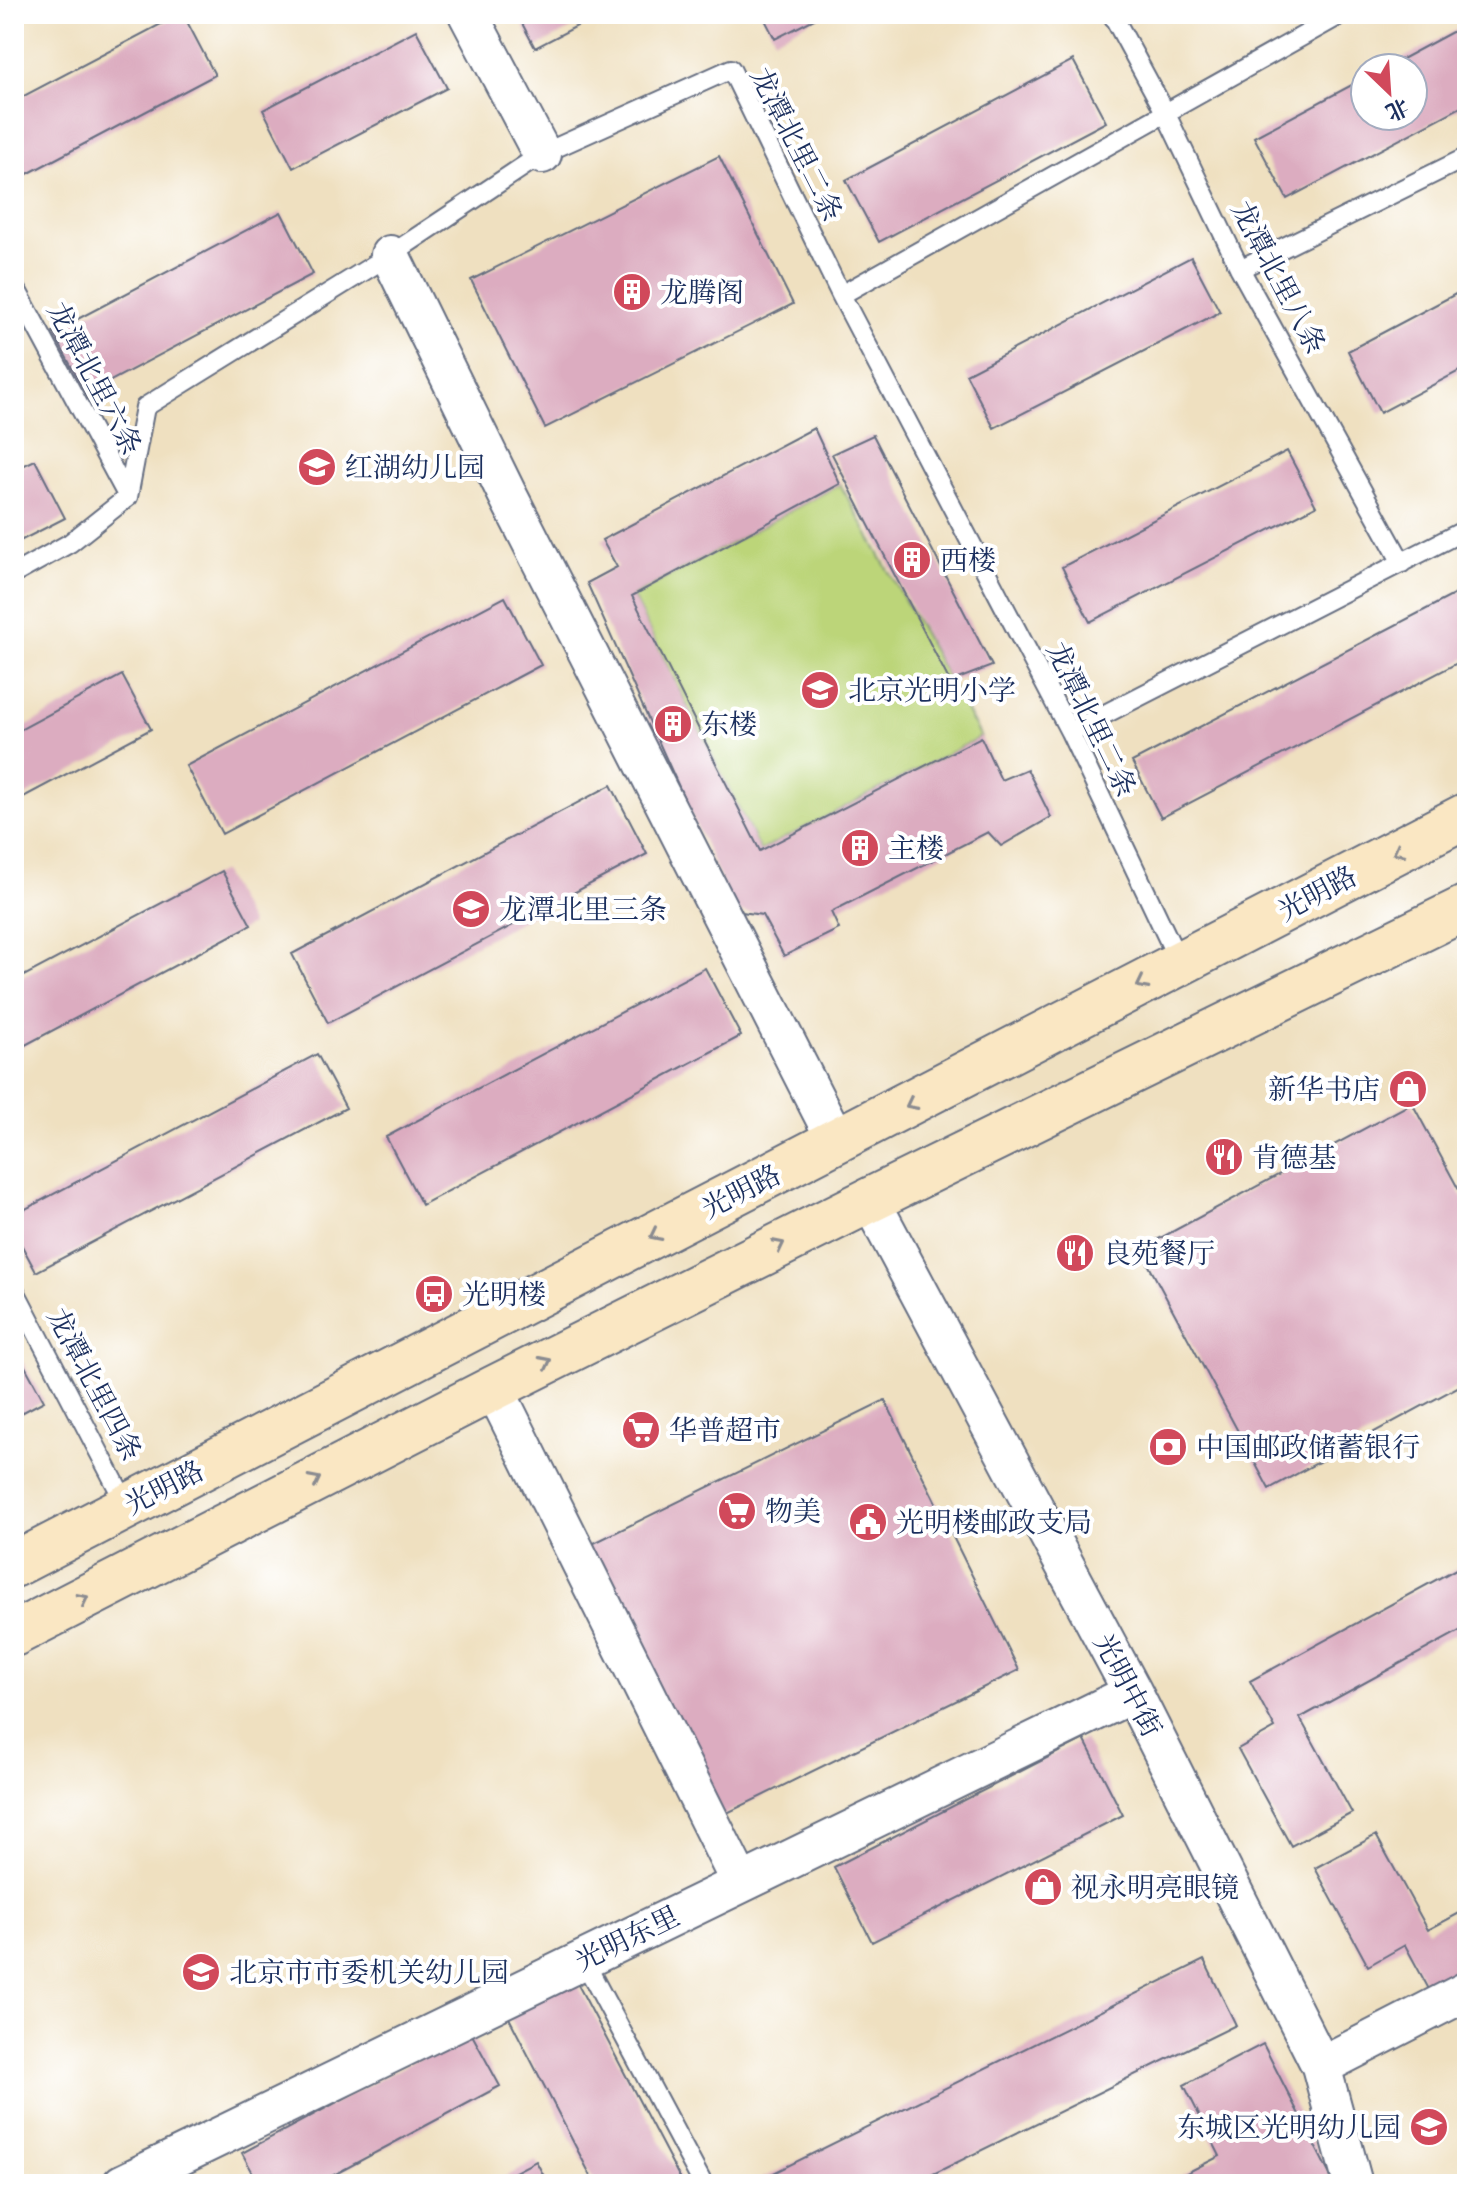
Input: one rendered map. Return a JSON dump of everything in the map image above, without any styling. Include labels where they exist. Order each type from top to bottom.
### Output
[{"type":"main road","name":"光明路","points":[[14,1565],[1467,815]]},
{"type":"main road","points":[[14,1634],[494,1388],[1467,907]]},
{"type":"street","points":[[468,14],[542,154]]},
{"type":"street","points":[[390,255],[507,494],[837,1142]]},
{"type":"street","name":"光明中街","points":[[870,1200],[1133,1693],[1321,2066],[1353,2184]]},
{"type":"street","points":[[494,1388],[740,1882]]},
{"type":"street","name":"光明东里","points":[[122,2184],[1133,1693]]},
{"type":"street","points":[[1321,2066],[1467,1991]]},
{"type":"lane","name":"龙潭北里八条","points":[[1112,14],[1165,112],[1240,269],[1402,563]]},
{"type":"lane","points":[[841,295],[1342,14]]},
{"type":"lane","name":"龙潭北里二条","points":[[128,497],[145,407],[390,255],[542,154],[731,69],[841,295],[1070,732],[1180,964]]},
{"type":"lane","points":[[1240,269],[1467,157]]},
{"type":"lane","name":"龙潭北里六条","points":[[14,285],[128,497]]},
{"type":"lane","points":[[14,574],[70,543],[128,497]]},
{"type":"lane","points":[[1070,732],[1467,529]]},
{"type":"lane","name":"龙潭北里四条","points":[[14,1289],[127,1506]]},
{"type":"lane","points":[[583,1959],[703,2184]]},
{"type":"green space","points":[[840,484],[981,737],[760,851],[632,596]]},
{"type":"building","points":[[183,14],[215,75],[14,181],[14,101]]},
{"type":"building","points":[[517,14],[600,14],[535,48]]},
{"type":"building","points":[[762,14],[824,14],[775,39]]},
{"type":"building","points":[[1467,24],[1467,104],[1429,124],[1429,52],[1415,52]]},
{"type":"building","points":[[416,30],[447,88],[293,168],[263,110]]},
{"type":"building","points":[[1073,60],[1106,122],[879,242],[846,180]]},
{"type":"building","points":[[1349,87],[1349,132],[1414,132],[1287,199],[1254,137]]},
{"type":"building","name":"龙腾阁","points":[[719,156],[793,304],[545,428],[471,280]]},
{"type":"building","points":[[281,212],[313,274],[86,394],[53,332]]},
{"type":"building","points":[[1191,257],[1220,312],[994,428],[966,374]]},
{"type":"building","points":[[1467,288],[1467,367],[1380,413],[1348,351]]},
{"type":"building","points":[[814,428],[840,484],[632,596],[760,851],[981,737],[1001,780],[1027,769],[1051,817],[1001,846],[988,832],[831,912],[839,929],[784,956],[762,915],[735,911],[587,583],[617,567],[602,540]]},
{"type":"building","name":"西楼","points":[[873,435],[992,666],[950,682],[832,454]]},
{"type":"building","points":[[1287,451],[1316,506],[1090,622],[1062,567]]},
{"type":"building","points":[[35,460],[65,518],[14,544],[14,470]]},
{"type":"building","points":[[1467,588],[1467,658],[1161,818],[1132,762]]},
{"type":"building","points":[[505,597],[541,665],[222,834],[186,766]]},
{"type":"building","points":[[122,675],[151,729],[14,802],[14,733]]},
{"type":"building","points":[[611,785],[647,854],[328,1023],[292,954]]},
{"type":"building","points":[[222,871],[251,925],[14,1051],[14,981]]},
{"type":"building","points":[[705,968],[741,1036],[422,1205],[386,1137]]},
{"type":"building","points":[[317,1054],[346,1108],[36,1272],[14,1231],[14,1215]]},
{"type":"building","points":[[1412,1103],[1467,1205],[1467,1382],[1269,1489],[1140,1249]]},
{"type":"building","points":[[14,1346],[44,1401],[14,1417]]},
{"type":"building","points":[[885,1400],[1019,1670],[719,1817],[586,1547]]},
{"type":"building","points":[[1467,1563],[1467,1627],[1300,1718],[1352,1813],[1291,1846],[1238,1749],[1275,1728],[1250,1681]]},
{"type":"building","points":[[1084,1739],[1123,1815],[872,1942],[834,1867]]},
{"type":"building","points":[[1376,1835],[1428,1930],[1467,1909],[1467,1974],[1431,1993],[1405,1945],[1368,1966],[1315,1868]]},
{"type":"building","points":[[1204,1960],[1236,2025],[913,2184],[751,2184]]},
{"type":"building","points":[[575,1979],[683,2184],[595,2184],[507,2014]]},
{"type":"building","points":[[470,2031],[500,2086],[317,2184],[259,2184],[242,2153]]},
{"type":"building","points":[[1263,2044],[1334,2183],[1165,2184],[1220,2156],[1184,2085]]},
{"type":"building","points":[[536,2161],[548,2184],[492,2184]]},
{"type":"place","name":"龙腾阁","points":[[632,292]]},
{"type":"place","name":"红湖幼儿园","points":[[317,467]]},
{"type":"place","name":"西楼","points":[[912,560]]},
{"type":"place","name":"北京光明小学","points":[[820,690]]},
{"type":"place","name":"东楼","points":[[673,724]]},
{"type":"place","name":"主楼","points":[[860,848]]},
{"type":"place","name":"龙潭北里三条","points":[[471,909]]},
{"type":"place","name":"新华书店","points":[[1408,1089]]},
{"type":"place","name":"肯德基","points":[[1224,1157]]},
{"type":"place","name":"良苑餐厅","points":[[1075,1253]]},
{"type":"place","name":"光明楼","points":[[434,1294]]},
{"type":"place","name":"华普超市","points":[[641,1430]]},
{"type":"place","name":"中国邮政储蓄银行","points":[[1168,1447]]},
{"type":"place","name":"物美","points":[[737,1511]]},
{"type":"place","name":"光明楼邮政支局","points":[[868,1522]]},
{"type":"place","name":"视永明亮眼镜","points":[[1043,1887]]},
{"type":"place","name":"北京市市委机关幼儿园","points":[[201,1972]]},
{"type":"place","name":"东城区光明幼儿园","points":[[1429,2127]]}]
